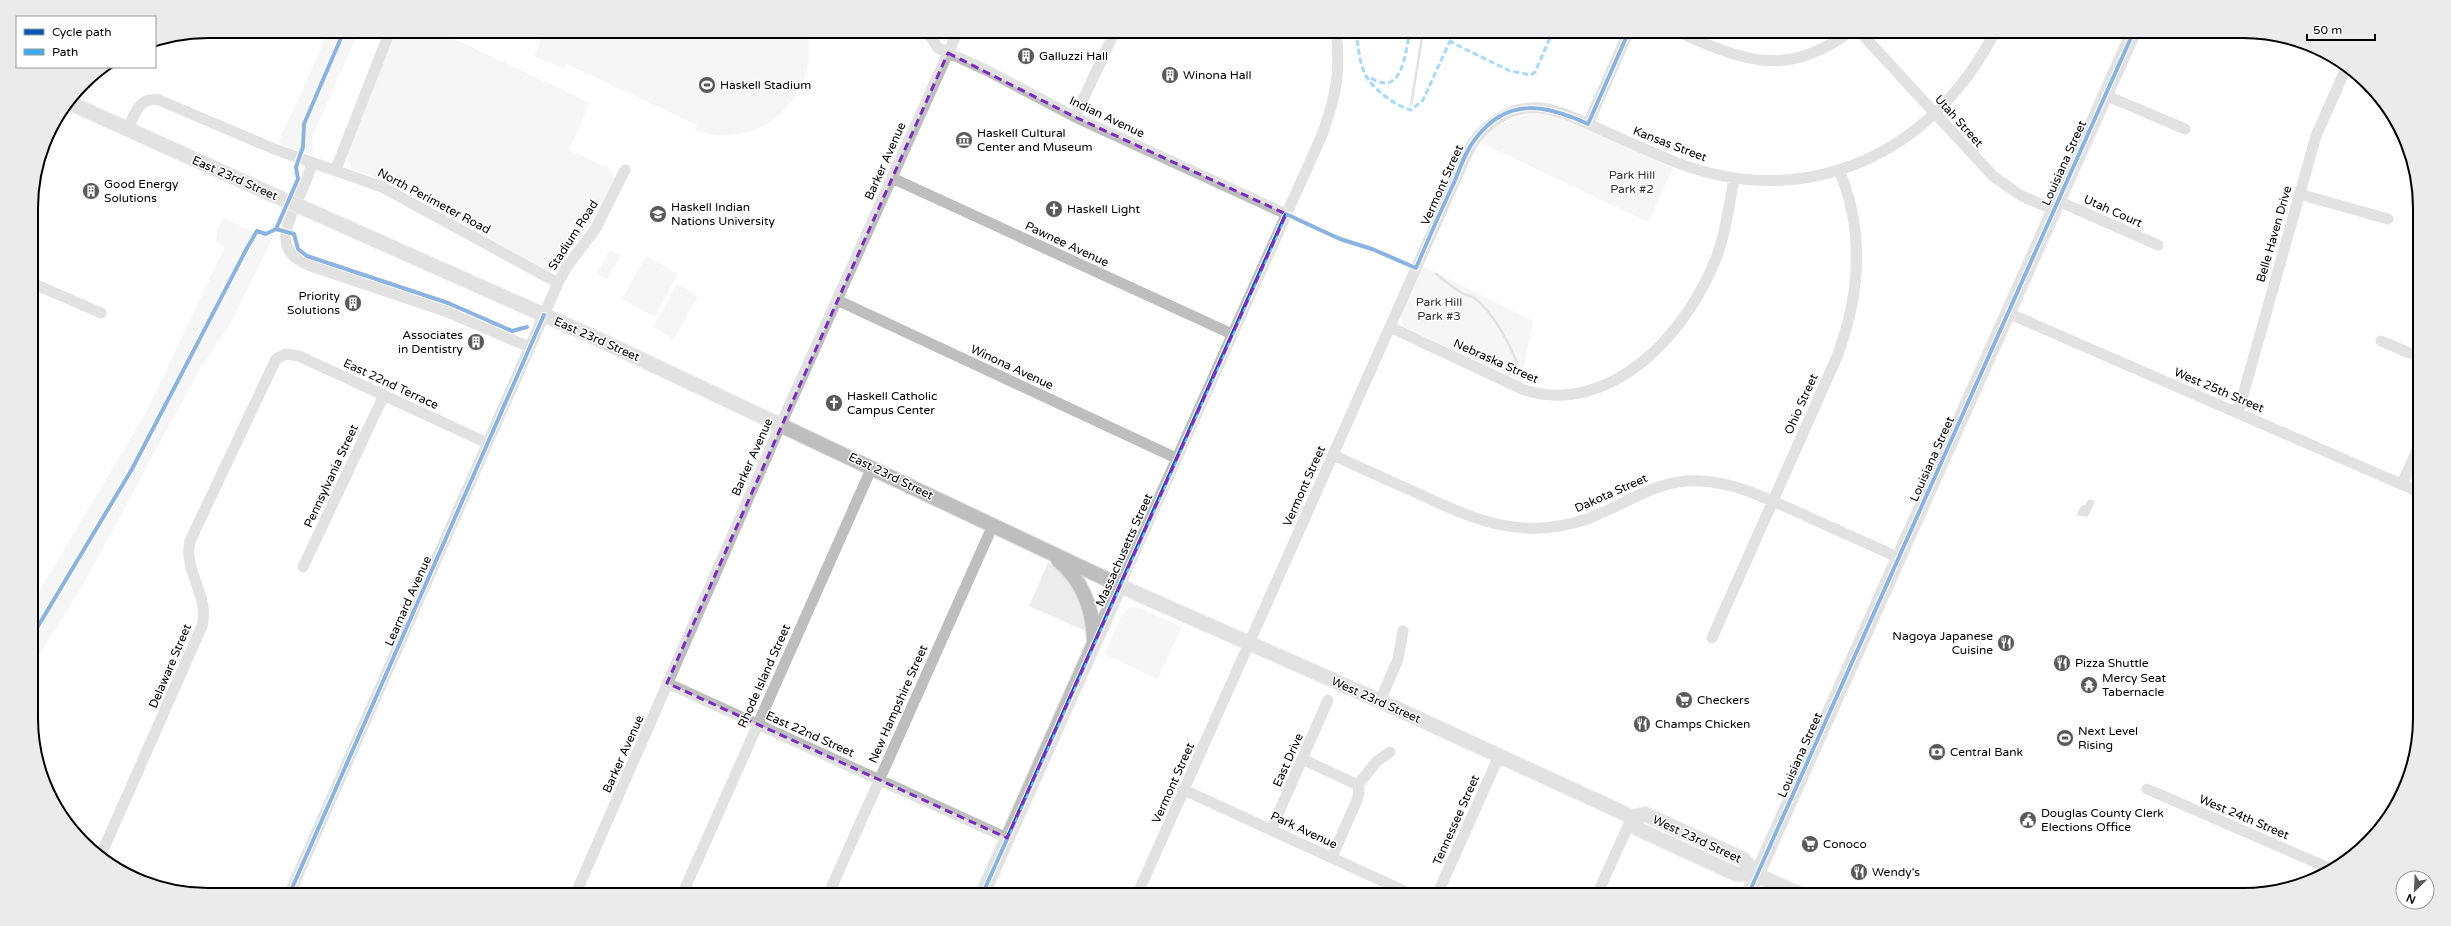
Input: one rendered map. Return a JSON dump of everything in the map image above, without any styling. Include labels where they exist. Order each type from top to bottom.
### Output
[{"type":"main road","name":"Louisiana Street","points":[[1751,888],[2131,38]]},
{"type":"main road","name":"East 23rd Street","points":[[73,105],[544,315],[781,424],[1120,585]]},
{"type":"main road","points":[[1049,551],[1070,571],[1085,595],[1093,620],[1094,643]]},
{"type":"main road","name":"West 23rd Street","points":[[1120,585],[1248,644],[1380,701],[1632,818],[1645,814],[1743,859],[1757,875],[1786,888]]},
{"type":"main road","name":"Massachusetts Street","points":[[985,888],[1120,585]]},
{"type":"street","points":[[336,170],[387,38]]},
{"type":"street","name":"Indian Avenue","points":[[932,38],[938,48],[988,71],[1075,117],[1286,214]]},
{"type":"street","name":"Barker Avenue","points":[[578,888],[781,424],[955,38]]},
{"type":"street","points":[[1075,117],[1112,38]]},
{"type":"street","name":"Massachusetts Street","points":[[1120,585],[1322,135],[1333,103],[1339,68],[1337,38]]},
{"type":"street","points":[[1588,124],[1626,38]]},
{"type":"street","points":[[1692,38],[1734,56],[1765,61],[1799,58],[1814,53],[1839,38]]},
{"type":"street","name":"Utah Street","points":[[1865,38],[1993,176],[2020,195],[2056,206]]},
{"type":"street","name":"Kansas Street","points":[[1588,124],[1679,164],[1734,180],[1793,179],[1839,170],[1893,146],[1936,115],[1972,73],[1992,38]]},
{"type":"street","name":"Belle Haven Drive","points":[[2238,413],[2316,136],[2345,73]]},
{"type":"street","points":[[2105,95],[2185,129]]},
{"type":"street","name":"North Perimeter Road","points":[[128,129],[142,102],[153,98],[267,147],[336,170],[400,195],[558,283]]},
{"type":"street","name":"Vermont Street","points":[[1140,888],[1470,148],[1484,128],[1505,114],[1530,108],[1553,110],[1588,124]]},
{"type":"street","points":[[312,162],[307,181],[287,225],[285,242],[294,258],[302,263],[445,311],[529,347]]},
{"type":"street","name":"Stadium Road","points":[[544,315],[566,268],[596,228],[625,170]]},
{"type":"street","name":"Ohio Street","points":[[1712,638],[1836,359],[1851,312],[1855,288],[1857,238],[1848,191],[1839,170]]},
{"type":"street","name":"Pawnee Avenue","points":[[892,178],[1232,334]]},
{"type":"street","name":"Nebraska Street","points":[[1390,327],[1524,390],[1542,396],[1576,395],[1607,385],[1622,377],[1658,348],[1696,298],[1717,256],[1734,180]]},
{"type":"street","points":[[2299,194],[2388,219]]},
{"type":"street","name":"Utah Court","points":[[2056,206],[2158,244]]},
{"type":"street","points":[[38,286],[101,313]]},
{"type":"street","name":"Winona Avenue","points":[[837,300],[1176,458]]},
{"type":"street","name":"West 25th Street","points":[[2008,313],[2413,489]]},
{"type":"street","name":"Learnard Avenue","points":[[292,888],[544,315]]},
{"type":"street","points":[[2381,341],[2413,354]]},
{"type":"street","name":"East 22nd Terrace","points":[[283,355],[299,356],[487,443]]},
{"type":"street","name":"Delaware Street","points":[[103,851],[202,626],[204,604],[189,564],[190,541],[272,364],[283,355]]},
{"type":"street","name":"Pennsylvania Street","points":[[303,567],[384,395]]},
{"type":"street","name":"Dakota Street","points":[[1333,455],[1462,514],[1486,523],[1507,527],[1543,529],[1574,523],[1655,487],[1682,481],[1701,480],[1732,485],[1773,501],[1899,558]]},
{"type":"street","points":[[2402,484],[2413,459]]},
{"type":"street","name":"Rhode Island Street","points":[[685,888],[872,467]]},
{"type":"street","name":"New Hampshire Street","points":[[831,888],[993,525]]},
{"type":"street","points":[[1380,701],[1400,654],[1403,631]]},
{"type":"street","name":"East 22nd Street","points":[[667,683],[1007,838]]},
{"type":"street","name":"East Drive","points":[[1271,830],[1328,700]]},
{"type":"street","points":[[1332,857],[1357,800],[1359,794],[1358,785],[1376,762],[1390,752]]},
{"type":"street","name":"Tennessee Street","points":[[1440,888],[1499,756]]},
{"type":"street","points":[[1302,760],[1358,785]]},
{"type":"street","name":"West 24th Street","points":[[2147,789],[2325,866]]},
{"type":"street","name":"Park Avenue","points":[[1184,790],[1398,888]]},
{"type":"street","points":[[1600,888],[1632,818]]},
{"type":"highlighted area","points":[[948,53],[1075,117],[1286,214],[1007,838],[667,683]]},
{"type":"green space","points":[[326,38],[356,38],[312,137],[314,156],[278,143]]},
{"type":"green space","points":[[393,38],[452,38],[590,103],[569,150],[608,168],[612,172],[614,179],[591,225],[554,270],[545,270],[401,189],[354,169],[350,166],[347,159],[350,147]]},
{"type":"green space","name":"Haskell Stadium","points":[[542,38],[808,38],[809,54],[805,76],[795,96],[781,113],[763,126],[742,134],[719,135],[695,130],[697,125],[567,64],[565,69],[534,56]]},
{"type":"green space","name":"Park Hill Park #2","points":[[1538,113],[1562,118],[1673,168],[1648,222],[1480,142],[1493,130],[1506,122],[1521,116]]},
{"type":"green space","points":[[223,218],[263,236],[274,235],[231,323],[197,374],[84,583],[38,657],[38,593],[145,414],[225,247],[216,241],[218,228]]},
{"type":"green space","points":[[610,250],[621,255],[607,279],[597,273]]},
{"type":"green space","points":[[646,256],[678,274],[655,317],[622,299]]},
{"type":"green space","name":"Park Hill Park #3","points":[[1423,266],[1533,321],[1521,383],[1403,326],[1401,315]]},
{"type":"green space","points":[[677,284],[698,296],[674,339],[653,327]]},
{"type":"green space","points":[[1048,563],[1057,568],[1078,590],[1088,632],[1029,606]]},
{"type":"green space","points":[[1129,607],[1140,608],[1182,627],[1158,679],[1104,654],[1123,614]]},
{"type":"shaded area","points":[[2089,499],[2095,501],[2088,517],[2077,515],[2081,506],[2085,505]]},
{"type":"waterway","points":[[1411,105],[1422,38]]},
{"type":"waterway","points":[[1436,274],[1457,290],[1473,297],[1487,311],[1507,341],[1519,370]]},
{"type":"marked path","points":[[1357,38],[1361,64],[1368,80],[1392,101],[1411,110],[1423,100],[1450,41]]},
{"type":"marked path","points":[[1371,78],[1382,83],[1390,82],[1396,77],[1401,70],[1409,38]]},
{"type":"marked path","points":[[1451,38],[1450,41],[1457,45],[1510,71],[1531,75],[1535,72],[1550,38]]},
{"type":"cycle path","points":[[38,626],[132,469],[257,231],[266,234],[276,229],[298,179],[296,167],[303,147],[304,124],[341,38]]},
{"type":"cycle path","points":[[985,888],[1286,214],[1340,239],[1372,249],[1416,268],[1466,154],[1476,138],[1488,125],[1501,115],[1514,110],[1528,108],[1557,112],[1588,124],[1626,38]]},
{"type":"cycle path","points":[[1751,888],[2131,38]]},
{"type":"cycle path","points":[[276,229],[294,234],[298,249],[307,256],[448,303],[512,331],[527,327]]},
{"type":"cycle path","points":[[292,888],[544,315]]},
{"type":"place","name":"Galluzzi Hall","points":[[1026,56]]},
{"type":"place","name":"Winona Hall","points":[[1170,75]]},
{"type":"place","name":"Haskell Stadium","points":[[707,85]]},
{"type":"place","name":"Haskell Cultural Center and Museum","points":[[964,140]]},
{"type":"place","name":"Good Energy Solutions","points":[[91,191]]},
{"type":"place","name":"Haskell Light","points":[[1054,209]]},
{"type":"place","name":"Haskell Indian Nations University","points":[[658,214]]},
{"type":"place","name":"Priority Solutions","points":[[353,303]]},
{"type":"place","name":"Associates in Dentistry","points":[[476,342]]},
{"type":"place","name":"Haskell Catholic Campus Center","points":[[834,403]]},
{"type":"place","name":"Nagoya Japanese Cuisine","points":[[2006,643]]},
{"type":"place","name":"Pizza Shuttle","points":[[2062,663]]},
{"type":"place","name":"Mercy Seat Tabernacle","points":[[2089,685]]},
{"type":"place","name":"Checkers","points":[[1684,700]]},
{"type":"place","name":"Champs Chicken","points":[[1642,724]]},
{"type":"place","name":"Next Level Rising","points":[[2065,738]]},
{"type":"place","name":"Central Bank","points":[[1937,752]]},
{"type":"place","name":"Douglas County Clerk Elections Office","points":[[2028,820]]},
{"type":"place","name":"Conoco","points":[[1810,844]]},
{"type":"place","name":"Wendy's","points":[[1859,872]]}]
